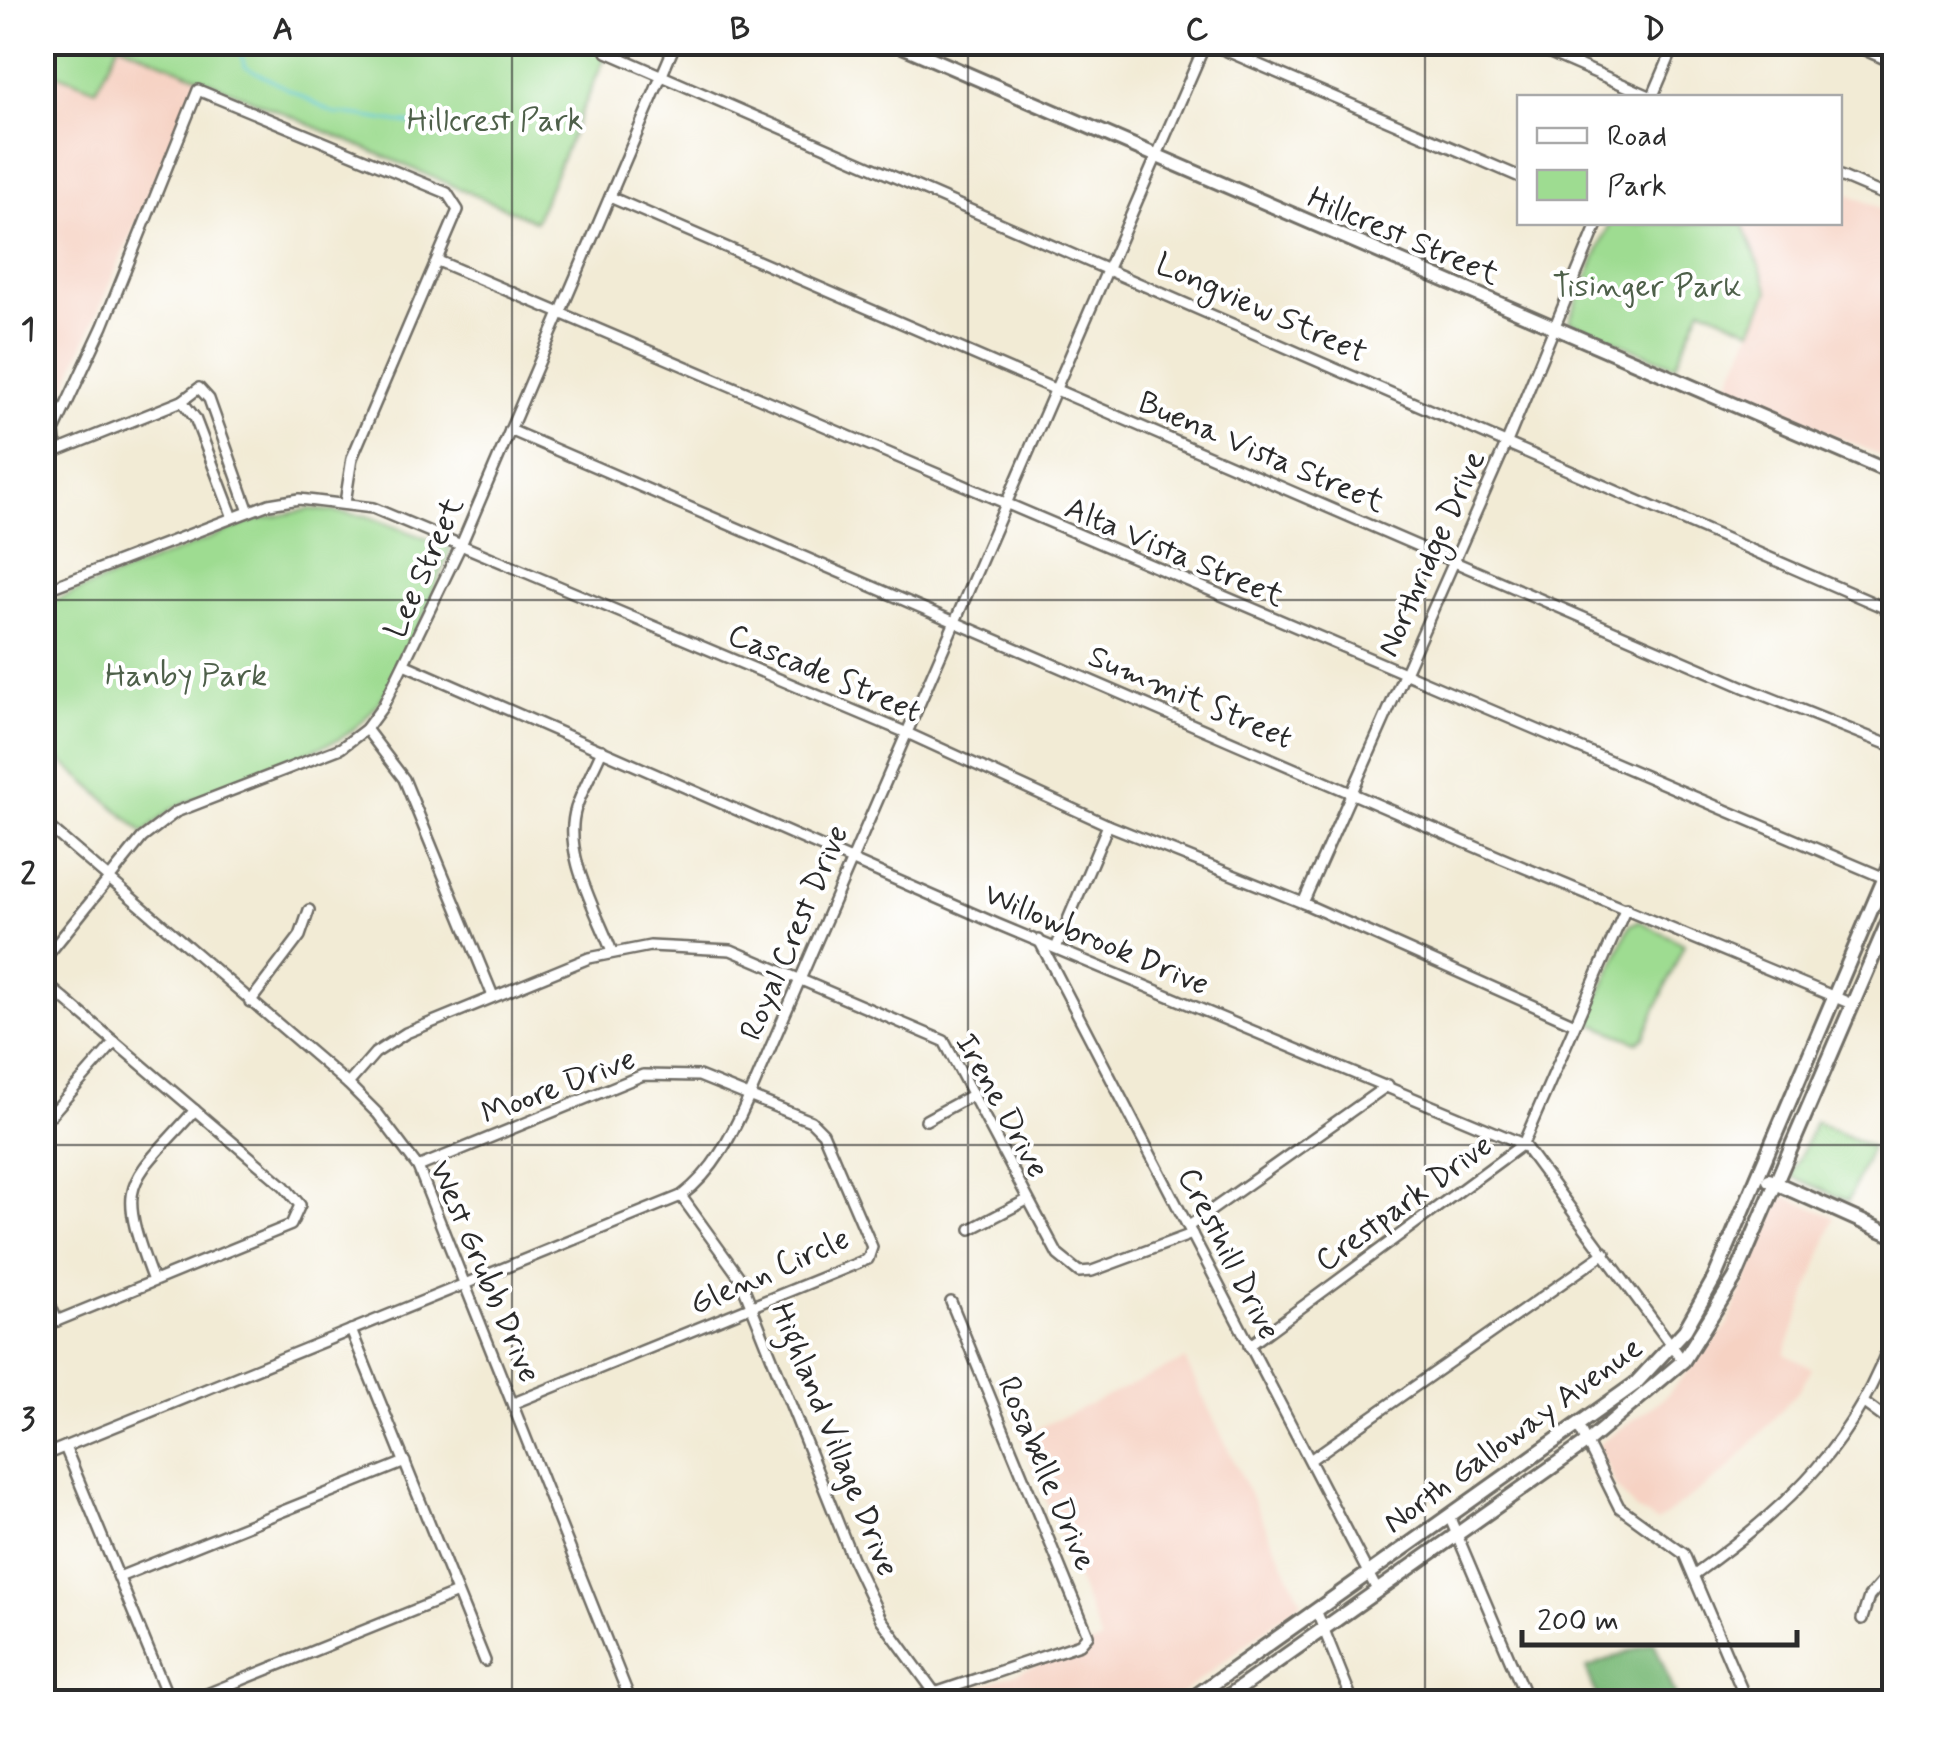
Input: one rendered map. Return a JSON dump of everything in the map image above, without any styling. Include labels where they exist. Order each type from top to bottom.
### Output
[{"type":"main road","name":"Hillcrest Street","points":[[893,42],[1894,474]]},
{"type":"main road","name":"North Galloway Avenue","points":[[1187,1702],[1635,1384],[1672,1347],[1714,1279],[1834,996],[1890,880],[1894,856]]},
{"type":"main road","name":"North Galloway Avenue","points":[[1220,1702],[1586,1443],[1683,1361],[1730,1288],[1894,908]]},
{"type":"main road","points":[[1757,1174],[1894,1236]]},
{"type":"main road","points":[[1270,1644],[1280,1660]]},
{"type":"main road","points":[[912,1702],[938,1698]]},
{"type":"street","name":"Lee Street","points":[[42,962],[152,828],[176,812],[341,748],[366,729],[406,665],[461,545],[676,42]]},
{"type":"street","points":[[1525,42],[1648,95]]},
{"type":"street","points":[[1654,95],[1676,42]]},
{"type":"street","points":[[1847,42],[1894,63]]},
{"type":"street","name":"Royal Crest Drive","points":[[42,1456],[681,1196],[698,1183],[724,1150],[750,1095],[1206,43]]},
{"type":"street","points":[[1206,43],[1517,176]]},
{"type":"street","name":"Longview Street","points":[[607,52],[1894,612]]},
{"type":"street","points":[[56,452],[54,431],[103,326],[198,90],[446,193],[458,210],[352,458],[345,503]]},
{"type":"street","points":[[1842,177],[1894,199]]},
{"type":"street","name":"Buena Vista Street","points":[[610,197],[1894,748]]},
{"type":"street","name":"Northridge Drive","points":[[1303,902],[1507,442],[1597,225]]},
{"type":"street","name":"Alta Vista Street","points":[[438,261],[1890,880]]},
{"type":"street","points":[[42,457],[182,401],[196,388],[206,393],[248,509]]},
{"type":"street","points":[[182,401],[195,418],[232,515]]},
{"type":"street","name":"Summit Street","points":[[510,430],[1854,1004]]},
{"type":"street","name":"Cascade Street","points":[[42,592],[248,509],[299,498],[345,503],[393,516],[907,733],[1108,825],[1303,902],[1575,1024]]},
{"type":"street","name":"Willowbrook Drive","points":[[406,665],[1056,948],[1524,1144],[1683,1361]]},
{"type":"street","points":[[366,729],[404,779],[493,996]]},
{"type":"street","points":[[602,750],[576,810],[573,836],[612,952]]},
{"type":"street","name":"West Grubb Drive","points":[[42,822],[348,1084],[378,1114],[418,1166],[631,1702]]},
{"type":"street","points":[[1056,948],[1108,825]]},
{"type":"street","name":"Crestpark Drive","points":[[1249,1346],[1524,1144],[1626,908]]},
{"type":"street","points":[[250,1002],[300,936],[309,910]]},
{"type":"street","name":"Cresthill Drive","points":[[1039,940],[1377,1590]]},
{"type":"street","name":"Irene Drive","points":[[348,1084],[375,1053],[406,1033],[612,952],[681,945],[732,950],[938,1036],[1058,1255],[1078,1272],[1147,1254],[1191,1230]]},
{"type":"street","points":[[42,980],[284,1186],[300,1206],[299,1213],[282,1229],[42,1328]]},
{"type":"street","points":[[42,1125],[115,1042]]},
{"type":"street","name":"Moore Drive","points":[[418,1166],[643,1075],[698,1076],[811,1121],[823,1132],[872,1247]]},
{"type":"street","points":[[1191,1230],[1388,1085]]},
{"type":"street","points":[[926,1120],[972,1095]]},
{"type":"street","points":[[153,1281],[130,1216],[132,1189],[195,1110]]},
{"type":"street","name":"Highland Village Drive","points":[[681,1196],[740,1278],[857,1568],[898,1646],[938,1698]]},
{"type":"street","points":[[971,1229],[1028,1200]]},
{"type":"street","name":"Glenn Circle","points":[[514,1403],[868,1259],[872,1247]]},
{"type":"street","points":[[1310,1460],[1605,1253]]},
{"type":"street","points":[[42,1285],[57,1322]]},
{"type":"street","name":"Rosabelle Drive","points":[[938,1698],[1085,1641],[1086,1626],[951,1302]]},
{"type":"street","points":[[351,1330],[484,1661]]},
{"type":"street","points":[[1696,1573],[1800,1492],[1864,1404],[1894,1332]]},
{"type":"street","points":[[1864,1404],[1894,1425]]},
{"type":"street","points":[[1578,1424],[1619,1507],[1666,1538],[1684,1554],[1696,1573],[1747,1702]]},
{"type":"street","points":[[65,1447],[170,1702]]},
{"type":"street","points":[[119,1578],[404,1462]]},
{"type":"street","points":[[1449,1516],[1460,1534],[1528,1702]]},
{"type":"street","points":[[1862,1619],[1869,1597],[1894,1568]]},
{"type":"street","points":[[187,1702],[457,1593]]},
{"type":"street","points":[[1316,1610],[1352,1702]]},
{"type":"shaded area","points":[[118,43],[199,77],[45,435],[43,68],[96,88]]},
{"type":"shaded area","points":[[1842,191],[1894,214],[1894,461],[1726,389],[1769,291],[1744,225],[1842,225]]},
{"type":"shaded area","points":[[1781,1195],[1835,1217],[1785,1354],[1812,1368],[1801,1388],[1727,1471],[1656,1522],[1636,1510],[1616,1487],[1598,1445],[1665,1397],[1726,1328]]},
{"type":"shaded area","points":[[1185,1360],[1302,1601],[1171,1702],[959,1702],[957,1697],[963,1693],[1101,1641],[1021,1436]]},
{"type":"green space","name":"Hillcrest Park","points":[[53,42],[611,43],[535,221],[119,43],[96,89],[43,68]]},
{"type":"green space","name":"Tisinger Park","points":[[1609,225],[1744,225],[1769,291],[1752,330],[1701,307],[1675,366],[1569,321]]},
{"type":"green space","name":"Hanby Park","points":[[311,509],[367,516],[451,548],[408,654],[378,703],[360,724],[338,740],[173,808],[144,833],[43,745],[43,605],[253,521]]},
{"type":"green space","points":[[1639,921],[1684,944],[1644,1037],[1637,1042],[1588,1022],[1630,925]]},
{"type":"green space","points":[[1815,1122],[1871,1147],[1848,1201],[1791,1176]]},
{"type":"green space","points":[[1654,1642],[1678,1702],[1599,1702],[1586,1668]]},
{"type":"waterway","points":[[236,42],[245,66],[335,114],[423,124]]}]
